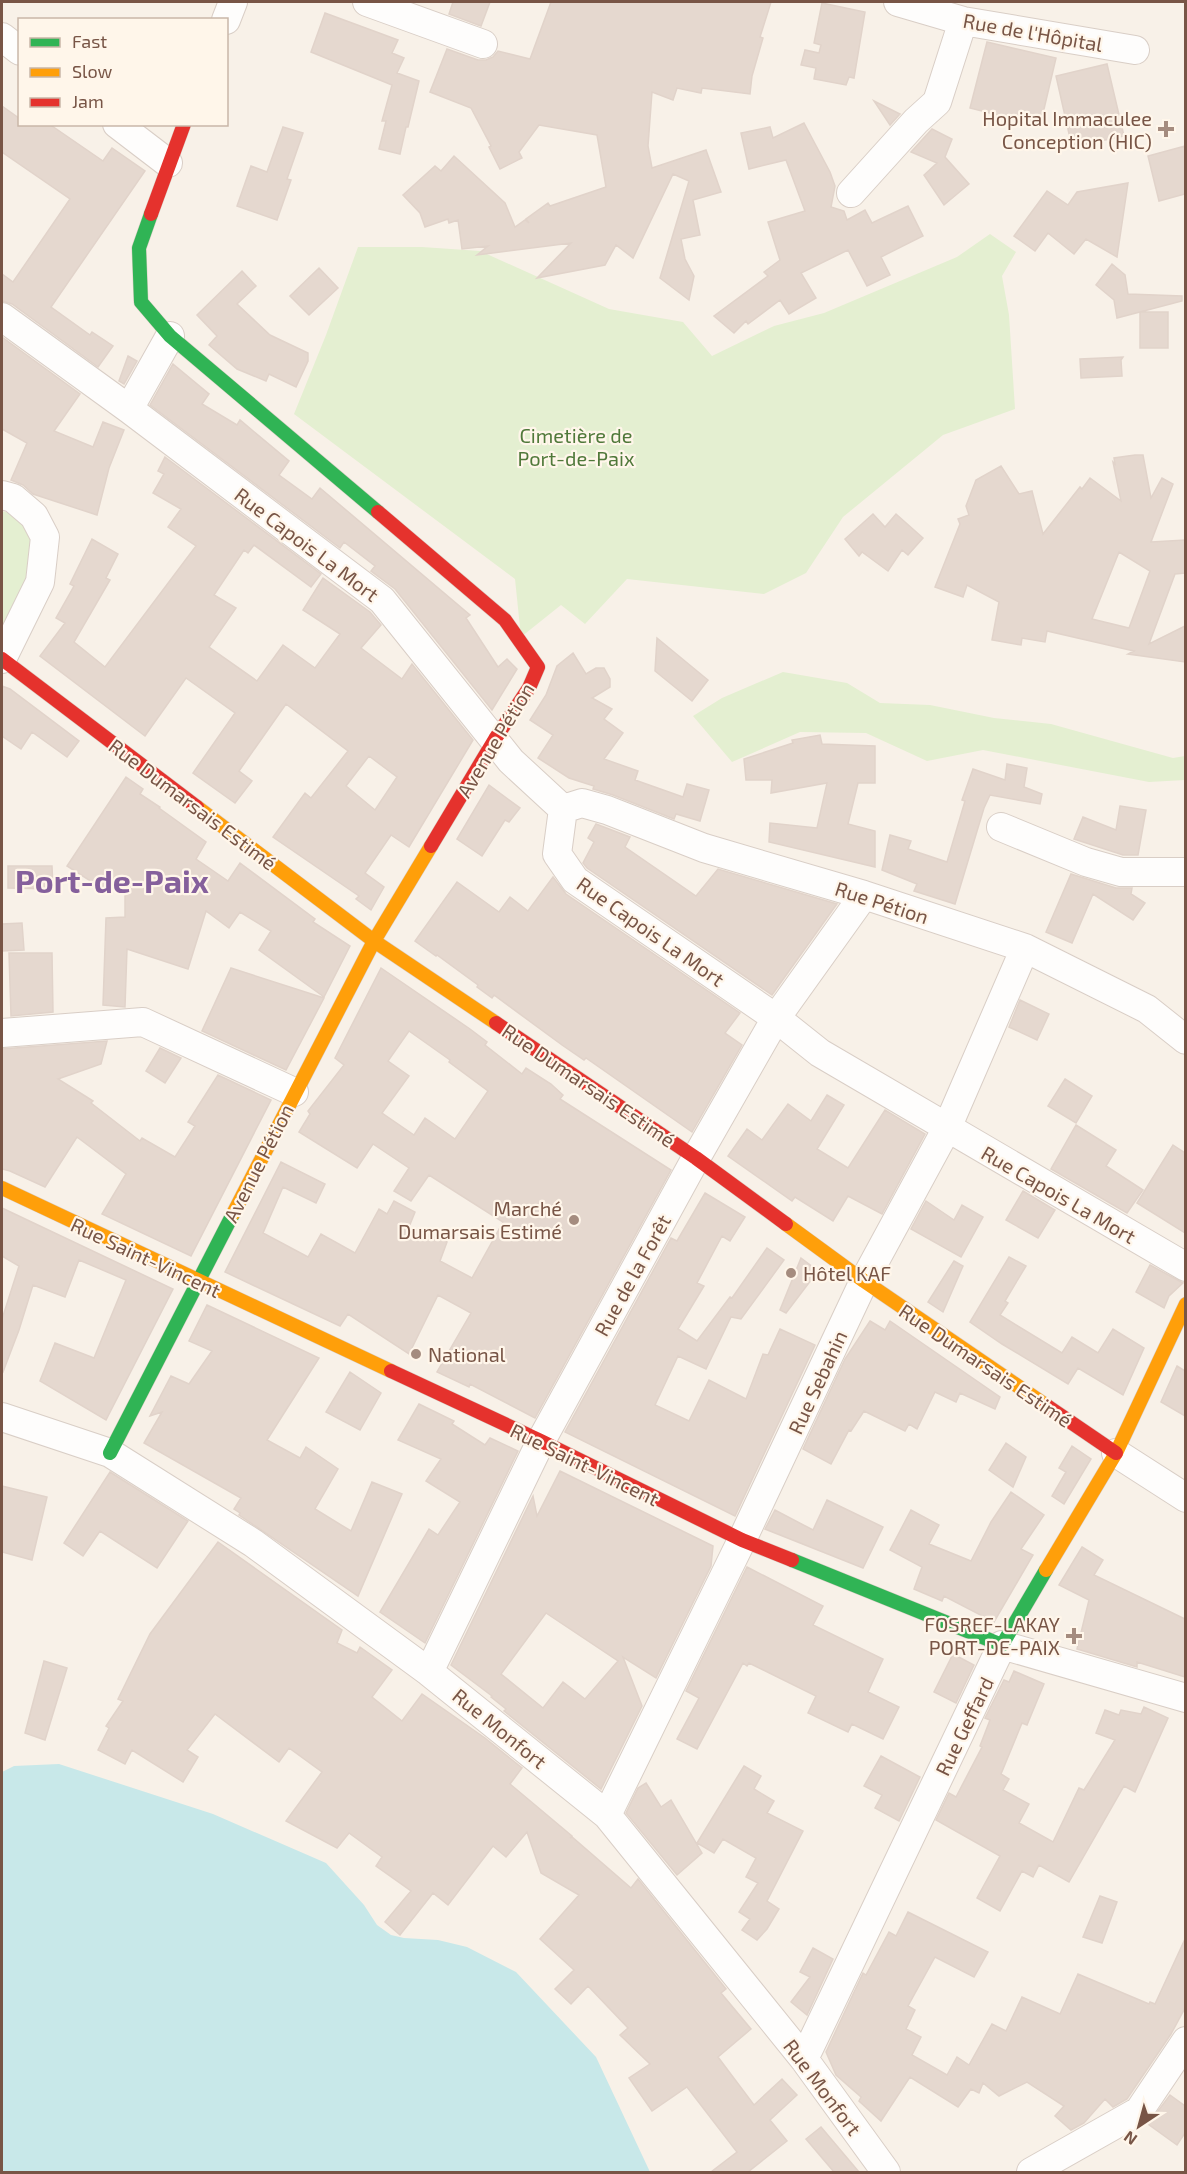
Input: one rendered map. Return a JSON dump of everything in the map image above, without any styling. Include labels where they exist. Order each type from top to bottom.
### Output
[{"type":"main road","name":"Avenue Pétion","points":[[110,1453],[294,1092],[374,941],[495,739],[529,688],[538,667],[505,620],[170,336],[141,302],[139,248],[183,126]]},
{"type":"main road","name":"Rue Dumarsais Estimé","points":[[2,659],[374,941],[696,1158],[864,1281],[1116,1453]]},
{"type":"main road","name":"Rue Saint-Vincent","points":[[2,1188],[541,1441],[742,1540],[1002,1645]]},
{"type":"main road","name":"Rue Geffard","points":[[1002,1645],[1116,1453],[1185,1304]]},
{"type":"street","points":[[227,18],[233,2]]},
{"type":"street","points":[[368,2],[483,44]]},
{"type":"street","name":"Rue de l'Hôpital","points":[[898,2],[963,21],[1135,50]]},
{"type":"street","points":[[852,193],[916,121],[937,102],[963,21]]},
{"type":"street","points":[[2,37],[18,49]]},
{"type":"street","points":[[120,126],[168,163]]},
{"type":"street","name":"Rue Capois La Mort","points":[[2,317],[129,409],[382,600],[511,761],[563,809],[557,854],[575,880],[776,1018],[820,1053],[1185,1267]]},
{"type":"street","points":[[129,409],[170,336]]},
{"type":"street","points":[[2,495],[13,498],[34,516],[45,537],[40,582],[2,659]]},
{"type":"street","name":"Rue Pétion","points":[[563,809],[582,803],[607,810],[704,848],[864,895],[1025,948],[1148,1009],[1185,1040]]},
{"type":"street","points":[[1001,827],[1086,862],[1121,872],[1185,872]]},
{"type":"street","name":"Rue de la Forêt","points":[[429,1672],[541,1441],[696,1158],[776,1018],[864,895]]},
{"type":"street","name":"Rue Sebahin","points":[[607,1815],[742,1540],[864,1281],[947,1128],[1025,948]]},
{"type":"street","points":[[2,1033],[143,1022],[294,1092]]},
{"type":"street","name":"Rue Monfort","points":[[2,1417],[110,1453],[253,1543],[429,1672],[607,1815],[804,2059],[886,2172]]},
{"type":"street","name":"Rue Dumarsais Estimé","points":[[1116,1453],[1185,1498]]},
{"type":"street","name":"Rue Saint-Vincent","points":[[1002,1645],[1185,1698]]},
{"type":"street","name":"Rue Geffard","points":[[804,2059],[1002,1645]]},
{"type":"street","points":[[1031,2172],[1139,2111],[1177,2069],[1185,2042]]},
{"type":"green space","name":"Cimetière de Port-de-Paix","points":[[990,234],[1016,252],[1002,276],[1009,315],[1015,409],[943,435],[843,517],[806,573],[764,594],[627,579],[585,624],[561,605],[521,637],[515,579],[294,414],[358,247],[422,247],[480,251],[609,309],[683,322],[712,356],[774,326],[824,313],[957,257]]},
{"type":"green space","points":[[2,511],[21,516],[37,545],[31,573],[2,636]]},
{"type":"green space","points":[[783,672],[847,683],[880,703],[930,705],[994,718],[1051,724],[1173,758],[1185,756],[1185,780],[1149,782],[983,750],[927,761],[866,733],[800,732],[732,762],[693,716],[722,698]]},
{"type":"water","points":[[59,1764],[213,1814],[326,1863],[364,1905],[377,1925],[391,1935],[438,1940],[467,1947],[516,1972],[596,2057],[650,2172],[2,2172],[2,1772],[14,1766]]},
{"type":"building","points":[[453,2],[490,2],[481,26],[449,14]]},
{"type":"building","points":[[551,2],[771,2],[760,37],[763,38],[752,76],[750,94],[702,88],[701,93],[677,88],[673,100],[652,92],[648,146],[652,168],[706,150],[721,192],[693,200],[700,235],[681,239],[685,259],[694,276],[689,300],[660,278],[689,181],[673,174],[633,258],[616,245],[605,265],[537,278],[571,243],[477,255],[488,246],[462,249],[458,220],[449,223],[448,219],[425,227],[420,213],[403,195],[435,166],[441,171],[454,156],[505,203],[515,227],[525,220],[529,223],[526,219],[548,203],[550,206],[606,187],[597,135],[539,125],[519,152],[522,158],[500,169],[471,108],[430,92],[447,49],[478,60],[493,57],[498,51],[530,59]]},
{"type":"building","points":[[822,3],[865,12],[854,78],[849,77],[846,85],[814,79],[816,68],[801,65],[805,50],[819,53],[821,45],[814,43]]},
{"type":"building","points":[[325,13],[398,40],[392,53],[404,58],[397,73],[419,81],[400,154],[379,149],[386,121],[382,121],[392,85],[311,52]]},
{"type":"building","points":[[987,42],[1056,58],[1040,126],[970,108]]},
{"type":"building","points":[[1107,64],[1124,136],[1072,147],[1056,76]]},
{"type":"building","points":[[874,101],[900,114],[890,125]]},
{"type":"building","points":[[2,106],[18,118],[18,126],[52,126],[103,161],[112,148],[145,171],[51,307],[90,335],[92,332],[113,346],[98,367],[12,304],[2,301],[2,274],[13,282],[70,199],[2,152]]},
{"type":"building","points":[[804,123],[835,186],[831,207],[844,211],[847,220],[865,210],[872,223],[908,206],[923,236],[881,257],[890,275],[867,286],[848,250],[801,273],[816,298],[789,314],[780,300],[748,324],[746,321],[734,333],[714,316],[768,276],[764,272],[780,260],[768,222],[805,211],[786,160],[749,169],[741,133],[770,127],[773,138]]},
{"type":"building","points":[[283,127],[303,133],[287,179],[291,180],[277,220],[237,206],[251,166],[267,172]]},
{"type":"building","points":[[932,129],[952,139],[945,157],[969,184],[944,205],[924,175],[937,163],[911,152]]},
{"type":"building","points":[[1185,146],[1185,194],[1159,201],[1148,156]]},
{"type":"building","points":[[1128,183],[1117,257],[1086,239],[1074,254],[1048,233],[1035,251],[1014,236],[1047,191],[1068,205],[1077,192]]},
{"type":"building","points":[[1112,264],[1125,275],[1128,294],[1182,296],[1182,301],[1117,318],[1114,300],[1096,285]]},
{"type":"building","points":[[319,268],[338,288],[309,315],[290,296]]},
{"type":"building","points":[[242,271],[256,286],[237,304],[270,335],[308,353],[308,361],[296,387],[269,374],[266,381],[237,369],[209,345],[217,336],[197,315]]},
{"type":"building","points":[[1140,312],[1168,312],[1168,348],[1140,348]]},
{"type":"building","points":[[2,337],[80,394],[54,431],[93,447],[103,422],[124,430],[109,468],[97,515],[33,494],[23,485],[11,480],[27,443],[2,429]]},
{"type":"building","points":[[128,356],[137,361],[124,384],[119,381]]},
{"type":"building","points":[[1123,357],[1121,360],[1122,376],[1081,378],[1080,359]]},
{"type":"building","points":[[173,364],[209,394],[202,404],[237,425],[240,420],[289,461],[279,475],[312,499],[320,488],[470,615],[466,618],[498,667],[507,659],[517,669],[492,710],[395,589],[371,571],[375,566],[344,542],[340,548],[150,405]]},
{"type":"building","points":[[1143,455],[1151,498],[1162,478],[1173,484],[1151,542],[1185,540],[1185,573],[1175,574],[1149,644],[1185,626],[1185,662],[1128,654],[1134,651],[1047,631],[1045,642],[1022,638],[1021,645],[992,640],[999,602],[967,585],[963,597],[935,587],[960,524],[958,519],[969,515],[966,506],[976,480],[1001,466],[1019,494],[1032,491],[1043,534],[1080,487],[1082,489],[1090,478],[1121,501],[1114,458]],"holes":[[[1119,552],[1150,571],[1129,628],[1092,619]]]},
{"type":"building","points":[[165,457],[321,574],[311,587],[254,545],[248,553],[244,550],[214,595],[236,608],[209,647],[257,681],[283,645],[315,668],[340,634],[303,610],[323,578],[370,612],[381,625],[361,648],[402,679],[412,664],[473,740],[409,847],[391,835],[365,873],[384,887],[371,910],[356,899],[359,896],[273,837],[305,793],[311,798],[348,751],[286,704],[239,771],[252,781],[235,803],[193,773],[235,713],[186,678],[145,736],[40,656],[65,623],[56,618],[74,586],[70,584],[92,539],[118,554],[106,578],[110,580],[74,642],[105,667],[196,546],[168,527],[181,509],[153,493],[164,474],[158,471]],"holes":[[[369,756],[397,777],[375,810],[346,786]]]},
{"type":"building","points":[[873,514],[885,527],[896,514],[923,538],[908,555],[902,550],[888,571],[862,552],[859,556],[845,539]]},
{"type":"building","points":[[657,638],[708,680],[692,701],[655,671]]},
{"type":"building","points":[[573,653],[586,674],[596,668],[604,668],[610,679],[610,687],[592,698],[612,709],[604,719],[623,733],[604,759],[638,771],[635,780],[683,797],[687,784],[709,790],[700,821],[676,814],[674,819],[593,789],[594,786],[569,778],[538,758],[553,735],[530,720],[546,695],[557,666]]},
{"type":"building","points":[[2,686],[10,689],[79,741],[67,757],[32,732],[21,749],[2,736]]},
{"type":"building","points":[[820,735],[822,744],[875,746],[875,783],[858,783],[848,824],[875,831],[875,867],[769,842],[770,823],[817,828],[827,783],[771,793],[772,780],[746,780],[744,759],[793,743],[792,740]]},
{"type":"building","points":[[1007,764],[1027,768],[1024,787],[1042,794],[1040,804],[990,795],[955,904],[914,891],[917,884],[882,870],[890,835],[911,841],[908,849],[947,862],[965,801],[962,800],[973,769],[1005,780]]},
{"type":"building","points":[[126,777],[143,789],[140,794],[206,842],[196,859],[228,881],[240,863],[315,919],[313,922],[350,946],[324,997],[259,950],[271,931],[240,912],[229,928],[206,911],[188,969],[127,949],[125,1007],[103,1005],[106,918],[125,917],[125,889],[103,889],[67,866]]},
{"type":"building","points":[[489,785],[520,808],[509,822],[505,820],[482,856],[457,839]]},
{"type":"building","points":[[1120,806],[1146,810],[1138,855],[1123,855],[1074,839],[1083,817],[1116,830]]},
{"type":"building","points":[[596,824],[630,837],[625,847],[696,896],[718,869],[837,904],[772,995],[587,868],[583,863],[594,842],[588,838]]},
{"type":"building","points":[[8,866],[52,866],[53,889],[8,888]]},
{"type":"building","points":[[1071,874],[1116,888],[1132,888],[1131,894],[1145,903],[1133,920],[1093,894],[1072,943],[1046,932]]},
{"type":"building","points":[[553,877],[566,894],[740,1013],[725,1033],[742,1045],[692,1132],[586,1058],[584,1060],[562,1045],[494,995],[492,998],[477,987],[478,985],[415,941],[457,882],[499,912],[510,897],[528,911]]},
{"type":"building","points":[[22,923],[24,950],[2,951],[2,924]]},
{"type":"building","points":[[9,953],[52,953],[53,1012],[11,1016]]},
{"type":"building","points":[[231,968],[324,998],[286,1070],[202,1031]]},
{"type":"building","points":[[381,968],[470,1029],[487,1042],[485,1045],[522,1074],[526,1068],[551,1084],[563,1095],[560,1099],[671,1170],[535,1418],[470,1384],[469,1387],[437,1372],[471,1313],[438,1295],[409,1354],[348,1314],[340,1326],[225,1272],[281,1162],[325,1184],[316,1203],[283,1187],[263,1233],[308,1257],[321,1234],[355,1253],[379,1209],[387,1214],[394,1201],[415,1212],[409,1227],[447,1242],[440,1261],[472,1278],[503,1222],[429,1175],[411,1201],[394,1191],[409,1168],[373,1144],[357,1168],[299,1132],[310,1114],[308,1111],[344,1065],[335,1058]],"holes":[[[409,1031],[450,1060],[449,1062],[488,1091],[455,1139],[425,1118],[414,1135],[382,1113],[409,1076],[388,1061]]]},
{"type":"building","points":[[1020,1000],[1049,1014],[1037,1040],[1009,1027]]},
{"type":"building","points":[[107,1041],[101,1064],[58,1079],[93,1101],[91,1103],[140,1141],[142,1138],[175,1157],[195,1126],[188,1122],[218,1075],[271,1100],[191,1256],[102,1214],[126,1174],[77,1137],[45,1187],[2,1169],[2,1049]]},
{"type":"building","points":[[160,1048],[181,1058],[165,1083],[146,1071]]},
{"type":"building","points":[[1065,1079],[1092,1096],[1076,1123],[1048,1106]]},
{"type":"building","points":[[827,1095],[844,1105],[817,1149],[848,1168],[885,1110],[925,1134],[882,1214],[848,1196],[833,1221],[795,1197],[792,1201],[728,1156],[747,1129],[762,1140],[788,1104],[811,1121]]},
{"type":"building","points":[[1076,1125],[1116,1150],[1106,1166],[1143,1190],[1127,1213],[1051,1169]]},
{"type":"building","points":[[1173,1145],[1185,1153],[1185,1233],[1137,1203]]},
{"type":"building","points":[[1023,1191],[1055,1210],[1038,1238],[1006,1220]]},
{"type":"building","points":[[705,1193],[745,1217],[730,1241],[722,1236],[697,1283],[704,1286],[678,1329],[697,1341],[730,1297],[732,1298],[767,1248],[784,1260],[741,1319],[731,1317],[706,1369],[678,1356],[655,1405],[689,1421],[709,1380],[746,1399],[763,1354],[768,1355],[780,1329],[815,1345],[735,1516],[565,1432],[671,1238],[677,1241]]},
{"type":"building","points":[[926,1201],[954,1220],[962,1205],[983,1217],[961,1257],[911,1229]]},
{"type":"building","points":[[2,1208],[173,1289],[106,1420],[40,1381],[55,1343],[94,1358],[126,1280],[79,1260],[65,1297],[33,1285],[3,1372],[2,1319],[19,1266],[2,1256]]},
{"type":"building","points":[[1009,1257],[1026,1266],[1005,1301],[1008,1303],[1000,1315],[1062,1353],[1072,1337],[1098,1353],[1113,1329],[1144,1348],[1123,1395],[1078,1368],[1068,1384],[970,1322]]},
{"type":"building","points":[[801,1258],[818,1271],[786,1313],[780,1310]]},
{"type":"building","points":[[954,1261],[963,1266],[943,1312],[928,1302]]},
{"type":"building","points":[[1150,1265],[1183,1283],[1169,1296],[1164,1308],[1136,1292]]},
{"type":"building","points":[[207,1305],[319,1358],[267,1440],[300,1458],[306,1447],[338,1469],[315,1509],[351,1531],[372,1482],[402,1494],[358,1596],[239,1515],[240,1513],[234,1509],[241,1498],[144,1443],[162,1412],[150,1416],[171,1376],[189,1384],[212,1351],[189,1341]]},
{"type":"building","points":[[870,1321],[885,1330],[890,1321],[1000,1397],[995,1409],[960,1393],[956,1402],[935,1392],[917,1429],[909,1424],[905,1431],[864,1411],[851,1431],[849,1430],[831,1464],[803,1449],[845,1359]]},
{"type":"building","points":[[1177,1366],[1185,1371],[1185,1416],[1161,1402]]},
{"type":"building","points":[[350,1372],[381,1393],[360,1430],[326,1412]]},
{"type":"building","points":[[419,1404],[454,1421],[452,1424],[485,1445],[490,1438],[518,1451],[425,1643],[380,1612],[429,1529],[438,1535],[460,1502],[426,1481],[441,1459],[398,1440]]},
{"type":"building","points":[[1006,1443],[1026,1457],[1013,1487],[989,1470]]},
{"type":"building","points":[[1072,1446],[1091,1459],[1064,1504],[1052,1496],[1066,1472],[1059,1468]]},
{"type":"building","points":[[560,1471],[713,1546],[711,1566],[656,1678],[623,1657],[642,1706],[601,1789],[504,1711],[506,1709],[492,1696],[451,1665],[533,1496],[537,1516]],"holes":[[[546,1613],[618,1661],[585,1699],[563,1682],[543,1708],[501,1674]]]},
{"type":"building","points":[[110,1472],[188,1521],[157,1568],[100,1531],[83,1556],[64,1543]]},
{"type":"building","points":[[2,1486],[47,1497],[32,1560],[2,1552]]},
{"type":"building","points":[[1011,1492],[1044,1515],[1021,1549],[1033,1555],[994,1622],[944,1596],[942,1601],[914,1589],[922,1567],[890,1550],[911,1510],[939,1525],[929,1544],[971,1561],[991,1522]]},
{"type":"building","points":[[827,1500],[883,1527],[863,1568],[765,1529],[775,1510],[813,1530]]},
{"type":"building","points":[[218,1542],[342,1630],[337,1643],[357,1653],[360,1647],[392,1670],[372,1697],[402,1721],[422,1694],[485,1738],[522,1768],[510,1784],[572,1836],[570,1838],[572,1837],[631,1888],[638,1879],[726,1989],[721,1993],[751,2029],[718,2057],[754,2105],[782,2079],[797,2095],[770,2120],[787,2141],[748,2172],[711,2172],[737,2152],[687,2087],[652,2111],[629,2078],[650,2064],[620,2035],[628,2028],[588,1986],[571,2004],[555,1989],[574,1970],[540,1939],[579,1895],[541,1873],[527,1832],[506,1857],[493,1846],[448,1905],[433,1893],[400,1935],[385,1922],[411,1891],[376,1866],[382,1857],[349,1833],[337,1848],[286,1821],[322,1772],[289,1748],[279,1762],[215,1714],[187,1750],[198,1757],[183,1782],[132,1750],[125,1764],[98,1750],[109,1728],[106,1726],[123,1701],[118,1699],[150,1634]]},
{"type":"building","points":[[1082,1547],[1103,1560],[1094,1575],[1185,1619],[1185,1677],[1137,1662],[1137,1667],[1077,1649],[1089,1600],[1059,1585]]},
{"type":"building","points":[[747,1567],[823,1606],[813,1625],[883,1659],[868,1692],[899,1707],[883,1739],[852,1724],[848,1732],[808,1713],[816,1696],[749,1663],[747,1666],[743,1663],[697,1749],[677,1739],[699,1698],[686,1691]]},
{"type":"building","points":[[953,1654],[974,1665],[956,1703],[934,1692]]},
{"type":"building","points":[[44,1661],[67,1668],[45,1740],[25,1733]]},
{"type":"building","points":[[1014,1671],[1044,1684],[1027,1725],[1022,1723],[1001,1774],[1009,1779],[1003,1790],[1029,1804],[1019,1823],[1053,1842],[1079,1788],[1084,1790],[1115,1740],[1096,1733],[1105,1710],[1119,1715],[1121,1710],[1141,1714],[1144,1707],[1168,1718],[1135,1792],[1124,1786],[1069,1882],[1039,1865],[1033,1877],[1022,1871],[1000,1911],[977,1898],[1000,1856],[936,1820],[949,1793],[956,1797],[982,1747],[980,1746],[990,1720],[985,1718],[1004,1680],[1009,1682]]},
{"type":"building","points":[[881,1756],[920,1777],[899,1821],[875,1808],[882,1795],[864,1786]]},
{"type":"building","points":[[744,1766],[761,1776],[754,1789],[774,1801],[767,1813],[803,1831],[767,1901],[779,1909],[757,1940],[742,1930],[750,1919],[739,1912],[758,1883],[746,1877],[756,1858],[723,1839],[714,1853],[697,1843]]},
{"type":"building","points":[[646,1783],[661,1807],[671,1800],[702,1853],[677,1875],[626,1813],[638,1788]]},
{"type":"building","points":[[1100,1896],[1117,1902],[1102,1943],[1083,1937]]},
{"type":"building","points":[[908,1912],[988,1952],[974,1977],[935,1957],[908,2006],[915,2010],[906,2029],[921,2037],[912,2055],[947,2075],[957,2057],[969,2065],[992,2024],[1006,2031],[1022,1997],[1060,2014],[1078,1974],[1149,2004],[1150,2002],[1155,2004],[1185,1939],[1185,2008],[1171,2034],[1127,2099],[1113,2107],[1105,2099],[1084,2123],[1071,2130],[1055,2116],[1064,2106],[1027,2082],[999,2096],[983,2083],[979,2093],[971,2089],[958,2107],[910,2077],[881,2121],[859,2101],[861,2097],[836,2075],[826,2052],[863,1973],[866,1975],[889,1932],[896,1936]]},
{"type":"building","points":[[813,1948],[833,1959],[807,2015],[791,2002],[810,1977],[800,1972]]},
{"type":"building","points":[[1170,2095],[1185,2106],[1185,2133],[1177,2145],[1148,2124]]},
{"type":"building","points":[[821,2127],[859,2172],[834,2172],[806,2139]]},
{"type":"traffic: fast","points":[[151,214],[139,248],[141,302],[170,336],[378,512]]},
{"type":"traffic: fast","points":[[110,1453],[233,1214]]},
{"type":"traffic: fast","points":[[792,1560],[1002,1645],[1046,1570]]},
{"type":"traffic: slow","points":[[197,807],[374,941],[496,1023]]},
{"type":"traffic: slow","points":[[233,1214],[374,941],[431,846]]},
{"type":"traffic: slow","points":[[2,1188],[391,1371]]},
{"type":"traffic: slow","points":[[786,1224],[864,1281],[1047,1406]]},
{"type":"traffic: slow","points":[[1046,1570],[1116,1453],[1186,1304]]},
{"type":"traffic: jam","points":[[151,214],[183,126]]},
{"type":"traffic: jam","points":[[378,512],[505,620],[538,667],[529,688],[495,739],[431,846]]},
{"type":"traffic: jam","points":[[2,659],[197,807]]},
{"type":"traffic: jam","points":[[496,1023],[696,1158],[786,1224]]},
{"type":"traffic: jam","points":[[391,1371],[541,1441],[742,1540],[792,1560]]},
{"type":"traffic: jam","points":[[1047,1406],[1116,1453]]},
{"type":"place","name":"Hopital Immaculee Conception (HIC)","points":[[1166,129]]},
{"type":"place","name":"Marché Dumarsais Estimé","points":[[574,1220]]},
{"type":"place","name":"Hôtel KAF","points":[[791,1273]]},
{"type":"place","name":"National","points":[[416,1354]]},
{"type":"place","name":"FOSREF-LAKAY PORT-DE-PAIX","points":[[1074,1636]]},
{"type":"district","name":"Port-de-Paix","points":[[112,880]]}]
